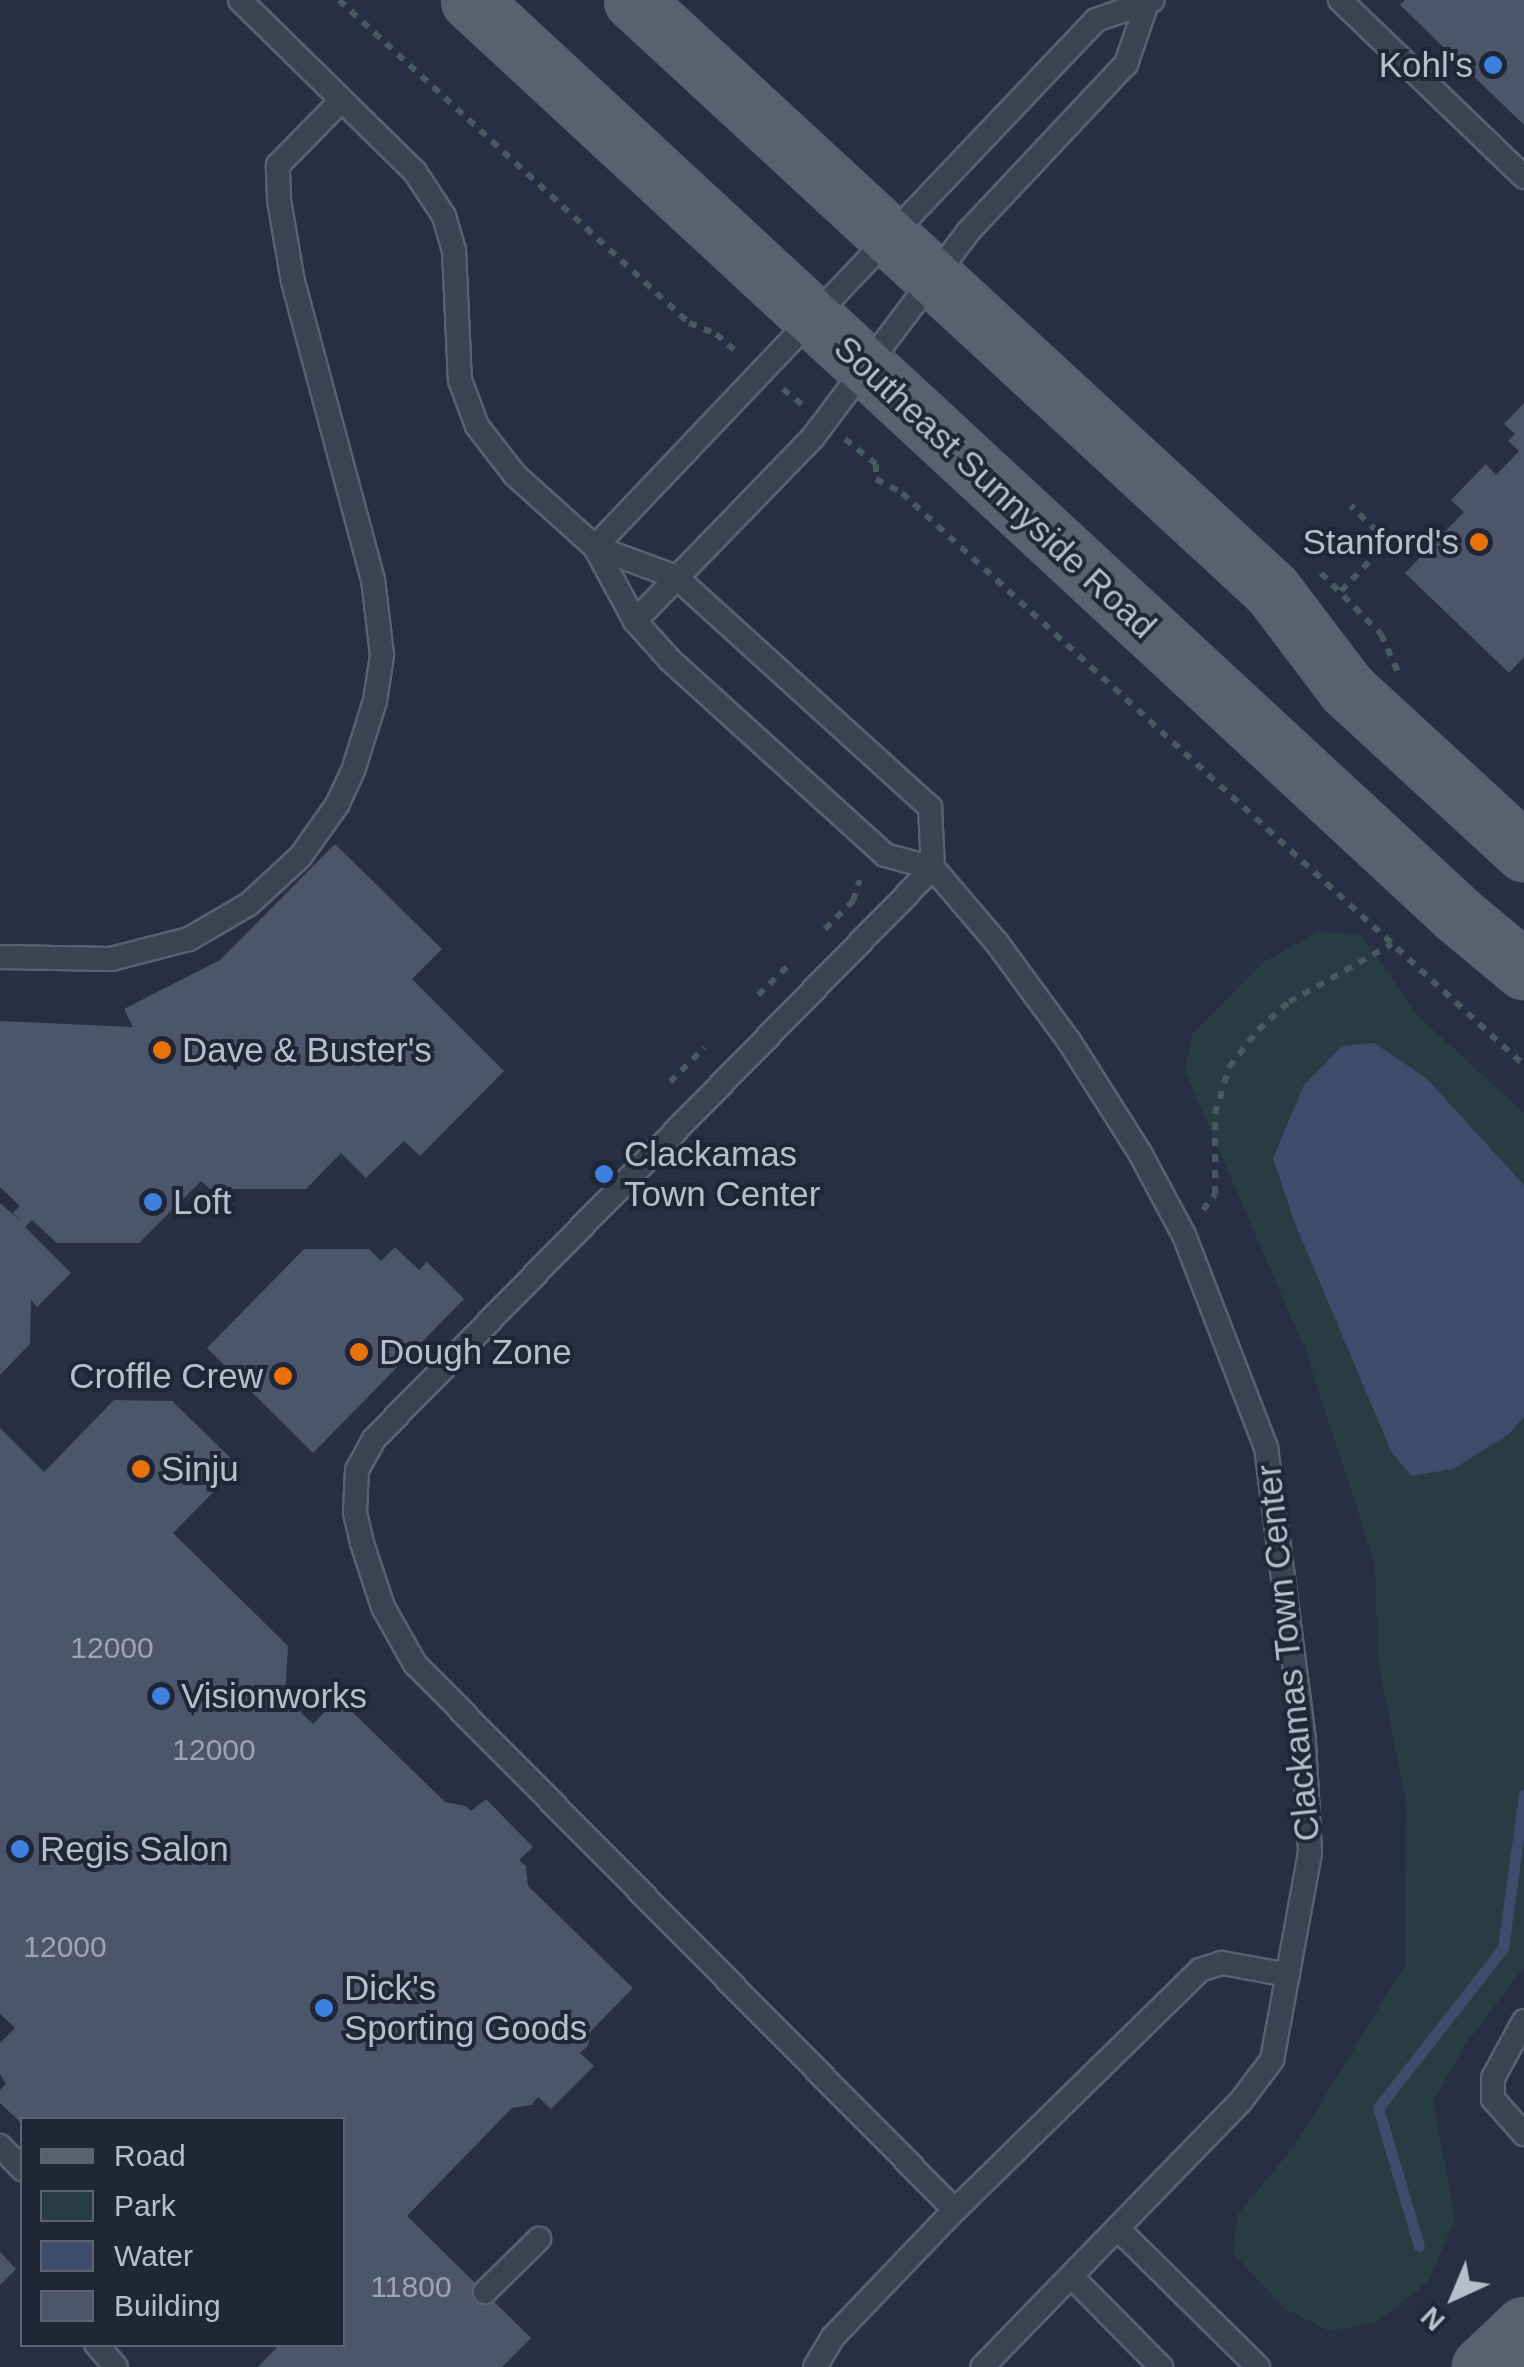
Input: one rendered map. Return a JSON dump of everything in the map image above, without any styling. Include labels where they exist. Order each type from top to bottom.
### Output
[{"type":"main road","name":"Southeast Sunnyside Road","points":[[470,0],[1458,914],[1524,970]]},
{"type":"main road","points":[[633,0],[1272,590],[1347,689],[1524,852]]},
{"type":"main road","points":[[1481,2367],[1524,2326]]},
{"type":"lane","points":[[240,0],[414,172],[444,216],[454,250],[460,380],[476,426],[515,475],[595,548],[635,621],[670,660],[884,855],[934,868]]},
{"type":"lane","points":[[1340,0],[1524,177]]},
{"type":"lane","points":[[595,548],[1096,20],[1149,3]]},
{"type":"lane","points":[[635,621],[824,422],[968,232],[1126,64],[1149,3]]},
{"type":"lane","points":[[0,957],[111,960],[189,939],[249,904],[300,857],[337,805],[353,771],[375,702],[382,655],[373,580],[293,282],[279,200],[278,165],[340,100]]},
{"type":"lane","points":[[595,548],[676,577],[930,806],[934,868],[374,1439],[356,1470],[355,1512],[383,1607],[415,1664],[955,2210]]},
{"type":"lane","name":"Clackamas Town Center","points":[[934,868],[997,943],[1062,1031],[1140,1152],[1205,1284],[1266,1447],[1304,1741],[1310,1853],[1272,2060],[1241,2101],[982,2367]]},
{"type":"lane","points":[[815,2367],[833,2337],[955,2210],[1200,1970],[1222,1963],[1288,1974]]},
{"type":"lane","points":[[1524,2020],[1493,2078],[1493,2099],[1524,2134]]},
{"type":"lane","points":[[0,2146],[20,2167]]},
{"type":"lane","points":[[1118,2230],[1258,2367]]},
{"type":"lane","points":[[485,2292],[539,2240]]},
{"type":"lane","points":[[1072,2277],[1161,2367]]},
{"type":"lane","points":[[99,2347],[116,2367]]},
{"type":"path","points":[[338,0],[689,323],[716,334],[876,464],[876,478],[902,494],[1524,1065]]},
{"type":"path","points":[[1341,591],[1388,542],[1351,506]]},
{"type":"path","points":[[824,929],[853,902],[860,880]]},
{"type":"path","points":[[1215,1194],[1215,1114],[1229,1067],[1258,1030],[1289,1002],[1392,944]]},
{"type":"path","points":[[758,995],[788,965]]},
{"type":"path","points":[[670,1082],[705,1047]]},
{"type":"green space","points":[[1318,932],[1361,935],[1417,1015],[1524,1113],[1524,1967],[1465,2045],[1433,2101],[1455,2218],[1429,2281],[1377,2322],[1329,2331],[1284,2308],[1233,2253],[1238,2214],[1296,2144],[1405,1965],[1406,1803],[1378,1660],[1375,1564],[1305,1349],[1185,1071],[1192,1035],[1262,963]]},
{"type":"water","points":[[1374,1043],[1426,1078],[1524,1185],[1524,1417],[1509,1434],[1453,1469],[1411,1476],[1391,1451],[1294,1221],[1273,1158],[1304,1085],[1342,1046]]},
{"type":"building","name":"Kohl's","points":[[1405,0],[1524,0],[1524,125],[1400,5]]},
{"type":"building","name":"Stanford's","points":[[1524,403],[1524,657],[1509,673],[1405,573],[1464,512],[1451,500],[1486,464],[1496,475],[1519,451],[1508,441],[1515,434],[1504,424]]},
{"type":"building","points":[[335,844],[442,949],[412,979],[504,1071],[420,1156],[404,1141],[366,1178],[341,1153],[306,1189],[210,1189],[201,1181],[139,1243],[57,1243],[32,1220],[25,1227],[71,1273],[37,1307],[31,1300],[30,1344],[0,1375],[0,1203],[22,1222],[13,1213],[20,1206],[0,1187],[0,1021],[133,1027],[124,1009],[220,960]]},
{"type":"building","name":"Dough Zone","points":[[395,1247],[419,1270],[427,1262],[464,1299],[313,1453],[207,1348],[304,1249],[369,1249],[381,1261]]},
{"type":"building","points":[[114,1400],[172,1401],[239,1466],[173,1533],[288,1646],[285,1697],[313,1724],[338,1698],[445,1802],[471,1811],[486,1799],[533,1847],[519,1860],[526,1866],[528,1886],[633,1988],[591,2031],[588,2046],[580,2053],[594,2066],[551,2109],[538,2097],[531,2105],[512,2108],[407,2216],[531,2338],[502,2367],[258,2367],[277,2347],[345,2347],[345,2117],[20,2117],[20,2122],[0,2103],[0,2090],[6,2084],[0,2074],[0,2043],[15,2028],[0,2014],[0,1428],[44,1472]]},
{"type":"building","points":[[0,2252],[16,2269],[0,2285]]},
{"type":"waterway","points":[[1419,2246],[1378,2108],[1503,1948],[1524,1794]]},
{"type":"place","name":"Kohl's","points":[[1493,65]]},
{"type":"place","name":"Stanford's","points":[[1479,542]]},
{"type":"place","name":"Dave & Buster's","points":[[162,1050]]},
{"type":"place","name":"Clackamas Town Center","points":[[604,1174]]},
{"type":"place","name":"Loft","points":[[153,1202]]},
{"type":"place","name":"Dough Zone","points":[[359,1352]]},
{"type":"place","name":"Croffle Crew","points":[[283,1376]]},
{"type":"place","name":"Sinju","points":[[141,1469]]},
{"type":"place","name":"Visionworks","points":[[161,1696]]},
{"type":"place","name":"Regis Salon","points":[[20,1849]]},
{"type":"place","name":"Dick's Sporting Goods","points":[[324,2008]]}]
